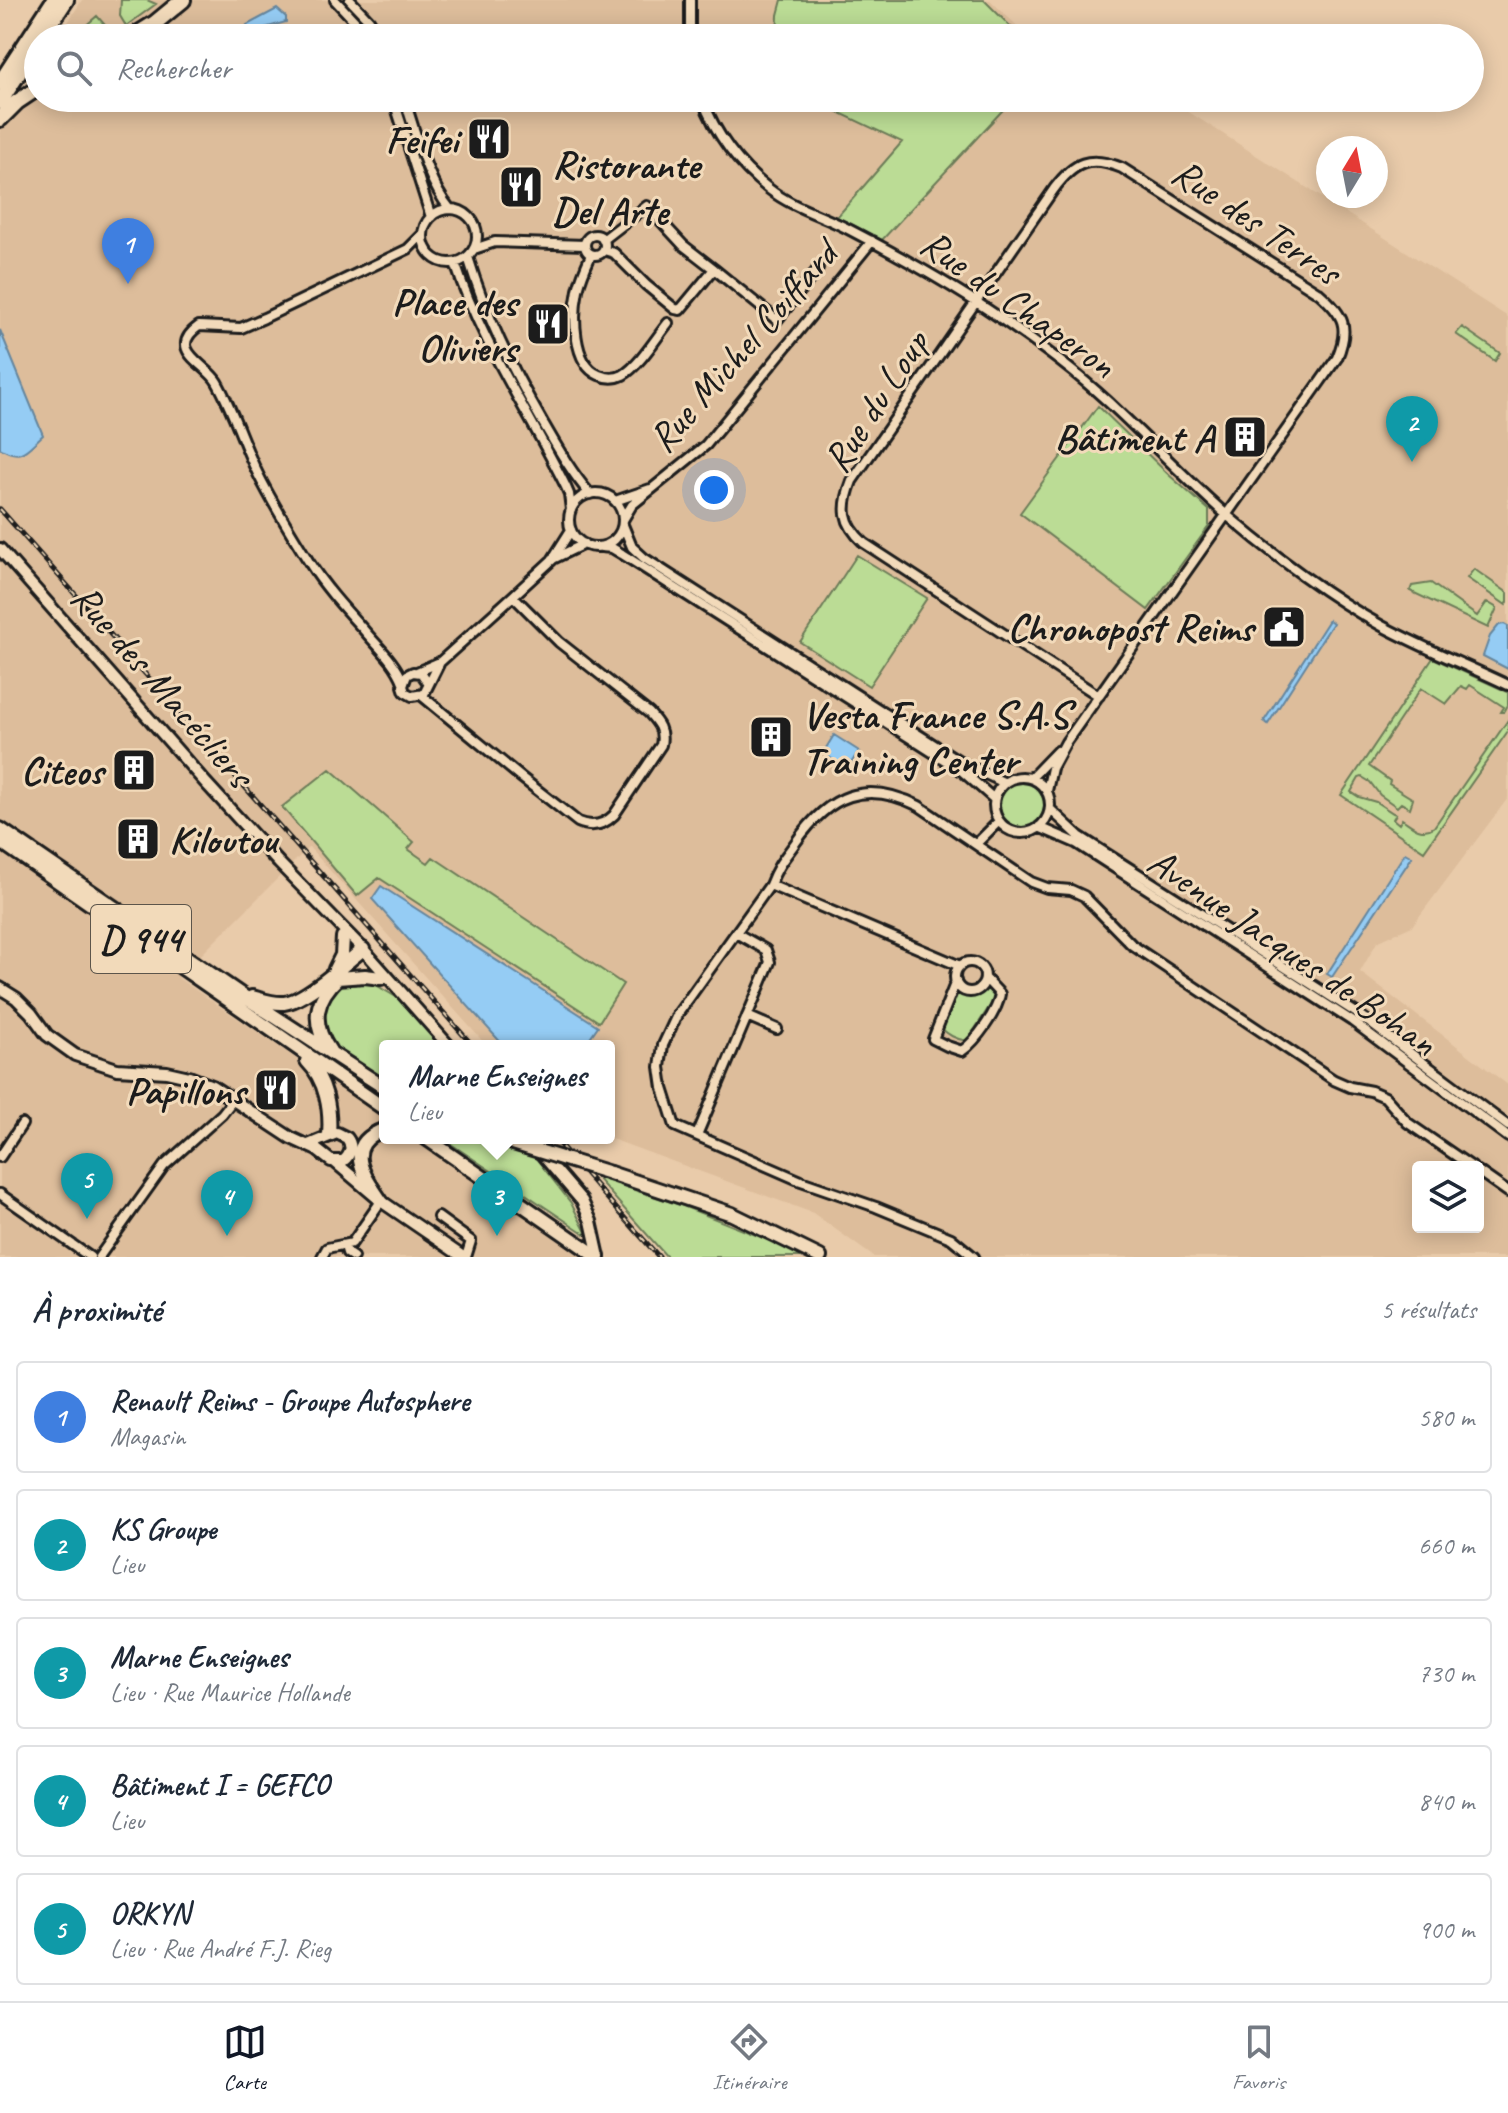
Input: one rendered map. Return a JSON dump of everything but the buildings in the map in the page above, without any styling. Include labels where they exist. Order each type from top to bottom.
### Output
[{"type":"highway","points":[[38,24],[54,0]]},
{"type":"highway","points":[[50,24],[66,0]]},
{"type":"highway","points":[[153,24],[183,0]]},
{"type":"highway","points":[[0,83],[24,46]]},
{"type":"highway","points":[[0,102],[24,65]]},
{"type":"highway","points":[[0,119],[24,97]]},
{"type":"main road","name":"D 944","points":[[0,829],[334,1056]]},
{"type":"main road","name":"D 944","points":[[0,841],[379,1105]]},
{"type":"main road","points":[[343,937],[336,975],[322,996],[318,1020],[320,1033],[334,1056],[379,1084]]},
{"type":"main road","points":[[240,994],[274,1003],[292,1001],[336,975],[362,953]]},
{"type":"main road","points":[[336,975],[381,978]]},
{"type":"main road","points":[[282,1037],[317,1071],[323,1084],[330,1122],[327,1137]]},
{"type":"main road","points":[[350,1150],[364,1132],[379,1127]]},
{"type":"main road","points":[[379,1132],[361,1146],[359,1157],[367,1181],[381,1201]]},
{"type":"main road","points":[[428,1144],[599,1257]]},
{"type":"main road","points":[[434,1144],[492,1185]]},
{"type":"main road","points":[[516,1144],[732,1214],[820,1257]]},
{"type":"street","points":[[335,0],[355,24]]},
{"type":"street","points":[[350,0],[371,24]]},
{"type":"street","points":[[690,0],[690,24]]},
{"type":"street","points":[[397,112],[431,217]]},
{"type":"street","points":[[409,112],[426,163],[442,199],[450,209]]},
{"type":"street","name":"Rue du Chaperon","points":[[707,112],[733,154],[770,190],[906,258],[978,301],[1117,410],[1227,515],[1296,568],[1367,617],[1508,685]]},
{"type":"street","name":"Rue des Terres","points":[[978,301],[1063,176],[1074,166],[1099,161],[1122,168],[1319,293],[1336,307],[1343,320],[1345,333],[1337,358],[1066,742]]},
{"type":"street","points":[[603,240],[647,206],[683,245],[777,320],[818,269]]},
{"type":"street","points":[[495,242],[477,231],[467,214],[450,209],[427,219],[422,241],[427,251],[444,263],[455,263],[495,242],[585,245]]},
{"type":"street","points":[[477,231],[471,253],[481,299],[514,372],[564,458],[590,494]]},
{"type":"street","points":[[423,234],[408,249],[241,328],[199,326],[189,336],[187,347],[192,359],[217,382],[267,491],[311,565],[391,661],[408,695],[416,697],[426,690],[440,662],[552,560],[571,530]]},
{"type":"street","points":[[591,255],[585,245],[592,236],[603,240],[604,250]]},
{"type":"street","name":"Rue Michel Coiffard","points":[[623,522],[632,505],[706,445],[872,241]]},
{"type":"street","points":[[591,255],[598,255],[604,250]]},
{"type":"street","points":[[604,250],[614,253],[646,285],[680,310],[714,269]]},
{"type":"street","points":[[591,255],[577,293],[575,314],[580,355],[588,368],[597,375],[622,376],[668,323]]},
{"type":"street","points":[[455,263],[490,348],[566,487],[571,510]]},
{"type":"street","name":"Rue du Loup","points":[[978,301],[852,481],[845,507],[847,522],[864,543],[1099,696]]},
{"type":"street","name":"Rue Michel Coiffard","points":[[615,501],[654,488]]},
{"type":"street","points":[[994,799],[962,771],[612,548],[584,544],[571,530],[571,510],[582,497],[599,493],[608,496],[622,513],[632,547],[644,558],[964,764],[1005,783]]},
{"type":"street","points":[[601,547],[615,539],[623,522]]},
{"type":"street","points":[[552,560],[584,544]]},
{"type":"street","name":"Rue des Macécliers","points":[[0,549],[205,782],[444,1040]]},
{"type":"street","points":[[421,695],[578,822],[598,825],[609,820],[661,745],[660,725],[559,642],[513,596]]},
{"type":"street","points":[[403,682],[407,675],[440,662]]},
{"type":"street","points":[[417,672],[428,683]]},
{"type":"street","points":[[1031,778],[1066,742]]},
{"type":"street","points":[[1047,791],[1031,778],[1018,777],[1005,783],[994,799],[999,821],[1017,832],[1039,827],[1050,809],[1047,791],[1052,768],[1066,742]]},
{"type":"street","points":[[974,1257],[951,1238],[801,1181],[675,1126],[663,1088],[660,1067],[663,1045],[677,1015],[770,885],[778,865],[811,821],[838,801],[857,794],[874,792],[905,799],[1039,886],[1071,890],[1084,896],[1132,945],[1334,1080],[1385,1097],[1408,1123],[1463,1161]]},
{"type":"street","name":"Avenue Jacques de Bohan","points":[[1050,809],[1079,836],[1358,1014],[1508,1126]]},
{"type":"street","points":[[976,844],[999,821]]},
{"type":"street","name":"Avenue Jacques de Bohan","points":[[1039,827],[1076,843],[1352,1021],[1508,1137]]},
{"type":"street","name":"Rue des Macécliers","points":[[279,863],[381,978],[409,1000]]},
{"type":"street","points":[[770,885],[960,966]]},
{"type":"street","points":[[697,1135],[770,962],[766,950],[736,933]]},
{"type":"street","points":[[968,962],[978,964],[985,978],[1000,994],[999,1004],[970,1045],[962,1051],[933,1039],[960,966],[968,962]]},
{"type":"street","points":[[956,981],[962,989],[972,991],[980,987],[985,978]]},
{"type":"street","points":[[0,988],[16,998],[47,1035],[75,1055],[117,1069],[167,1072],[212,1086],[291,1138],[335,1162],[381,1201],[465,1257],[471,1241],[438,1217]]},
{"type":"street","points":[[747,1016],[777,1029]]},
{"type":"street","points":[[99,1257],[164,1166],[222,1114],[233,1100]]},
{"type":"street","points":[[0,1157],[22,1124]]},
{"type":"street","points":[[308,1145],[337,1133],[347,1138],[350,1166],[358,1184]]},
{"type":"street","points":[[323,1154],[322,1146],[327,1137]]},
{"type":"street","points":[[533,1144],[582,1201],[591,1221],[599,1257]]},
{"type":"street","points":[[335,1162],[343,1161],[350,1150]]},
{"type":"street","points":[[1484,1175],[1508,1192]]},
{"type":"street","points":[[0,1194],[90,1257]]},
{"type":"street","points":[[338,1249],[358,1237],[381,1201]]},
{"type":"street","points":[[322,1257],[327,1248],[338,1249],[353,1257]]},
{"type":"street","points":[[338,1249],[344,1257]]},
{"type":"shaded area","points":[[82,0],[990,0],[1015,24],[67,24]]},
{"type":"shaded area","points":[[24,91],[24,112],[1189,112],[1316,194],[1316,208],[1338,208],[1508,317],[1508,798],[1412,926],[1377,942],[1360,972],[1508,1085],[1508,1257],[874,1257],[813,1213],[615,1140],[615,1040],[482,1040],[309,847],[178,978],[379,1115],[379,1144],[421,1144],[585,1257],[0,1257],[0,129]]},
{"type":"green space","points":[[121,0],[147,0],[156,4],[129,24],[125,24],[120,16]]},
{"type":"green space","points":[[782,0],[984,0],[1008,24],[778,24]]},
{"type":"green space","points":[[97,16],[104,24],[88,24]]},
{"type":"green space","points":[[838,112],[1001,112],[882,240],[837,217],[902,142]]},
{"type":"green space","points":[[1462,327],[1500,353],[1495,361],[1456,334]]},
{"type":"green space","points":[[1098,406],[1209,510],[1209,526],[1148,610],[1020,513]]},
{"type":"green space","points":[[857,555],[927,598],[869,686],[800,642]]},
{"type":"green space","points":[[1474,569],[1508,593],[1506,605],[1467,578]]},
{"type":"green space","points":[[1431,583],[1477,616],[1487,602],[1497,608],[1488,628],[1410,591],[1412,586]]},
{"type":"green space","points":[[1433,658],[1508,692],[1508,705],[1504,712],[1501,712],[1504,707],[1470,685],[1467,689],[1461,686],[1446,704],[1421,688],[1369,766],[1390,781],[1389,784],[1413,799],[1410,808],[1401,803],[1397,807],[1362,777],[1351,792],[1396,814],[1393,819],[1399,824],[1402,819],[1417,829],[1429,829],[1434,827],[1508,720],[1508,731],[1424,851],[1341,795]]},
{"type":"green space","points":[[330,769],[414,842],[408,849],[428,863],[433,857],[623,984],[599,1022],[379,878],[357,896],[282,807]]},
{"type":"green space","points":[[1022,783],[1037,790],[1044,805],[1037,820],[1022,827],[1007,820],[1000,805],[1007,790]]},
{"type":"green space","points":[[371,982],[401,1000],[436,1040],[379,1040],[379,1095],[327,1060],[323,1017],[330,996],[344,983]]},
{"type":"green space","points":[[987,986],[993,994],[993,1001],[967,1041],[952,1036],[940,1027],[956,988],[972,994]]},
{"type":"green space","points":[[451,1144],[525,1144],[571,1203],[588,1236]]},
{"type":"green space","points":[[596,1177],[683,1206],[788,1248],[801,1257],[667,1257]]},
{"type":"water","points":[[277,9],[286,17],[286,22],[279,24],[249,24]]},
{"type":"water","points":[[0,330],[43,435],[19,454],[0,448]]},
{"type":"water","points":[[1329,620],[1333,623],[1268,724],[1264,721]]},
{"type":"water","points":[[1499,625],[1508,626],[1508,669],[1483,656],[1490,636]]},
{"type":"water","points":[[834,735],[859,751],[847,769],[823,753]]},
{"type":"water","points":[[1405,853],[1412,857],[1332,977],[1327,974]]},
{"type":"water","points":[[381,886],[598,1026],[588,1040],[499,1040],[372,899]]},
{"type":"railway","points":[[0,509],[468,1040]]},
{"type":"railway","points":[[559,1144],[659,1257]]},
{"type":"place","name":"Feifei","points":[[489,139]]},
{"type":"place","name":"Ristorante Del Arte","points":[[521,187]]},
{"type":"place","name":"Renault Reims - Groupe Autosphere","points":[[128,284]]},
{"type":"place","name":"Place des Oliviers","points":[[548,324]]},
{"type":"place","name":"Bâtiment A","points":[[1245,437]]},
{"type":"place","name":"KS Groupe","points":[[1412,462]]},
{"type":"place","name":"Chronopost Reims","points":[[1284,627]]},
{"type":"place","name":"Vesta France S.A.S Training Center","points":[[771,737]]},
{"type":"place","name":"Citeos","points":[[134,770]]},
{"type":"place","name":"Kiloutou","points":[[138,839]]},
{"type":"place","name":"Papillons","points":[[276,1090]]},
{"type":"place","name":"ORKYN","points":[[87,1219]]},
{"type":"place","name":"Bâtiment I = GEFCO","points":[[227,1236]]},
{"type":"place","name":"Marne Enseignes","points":[[497,1236]]}]
